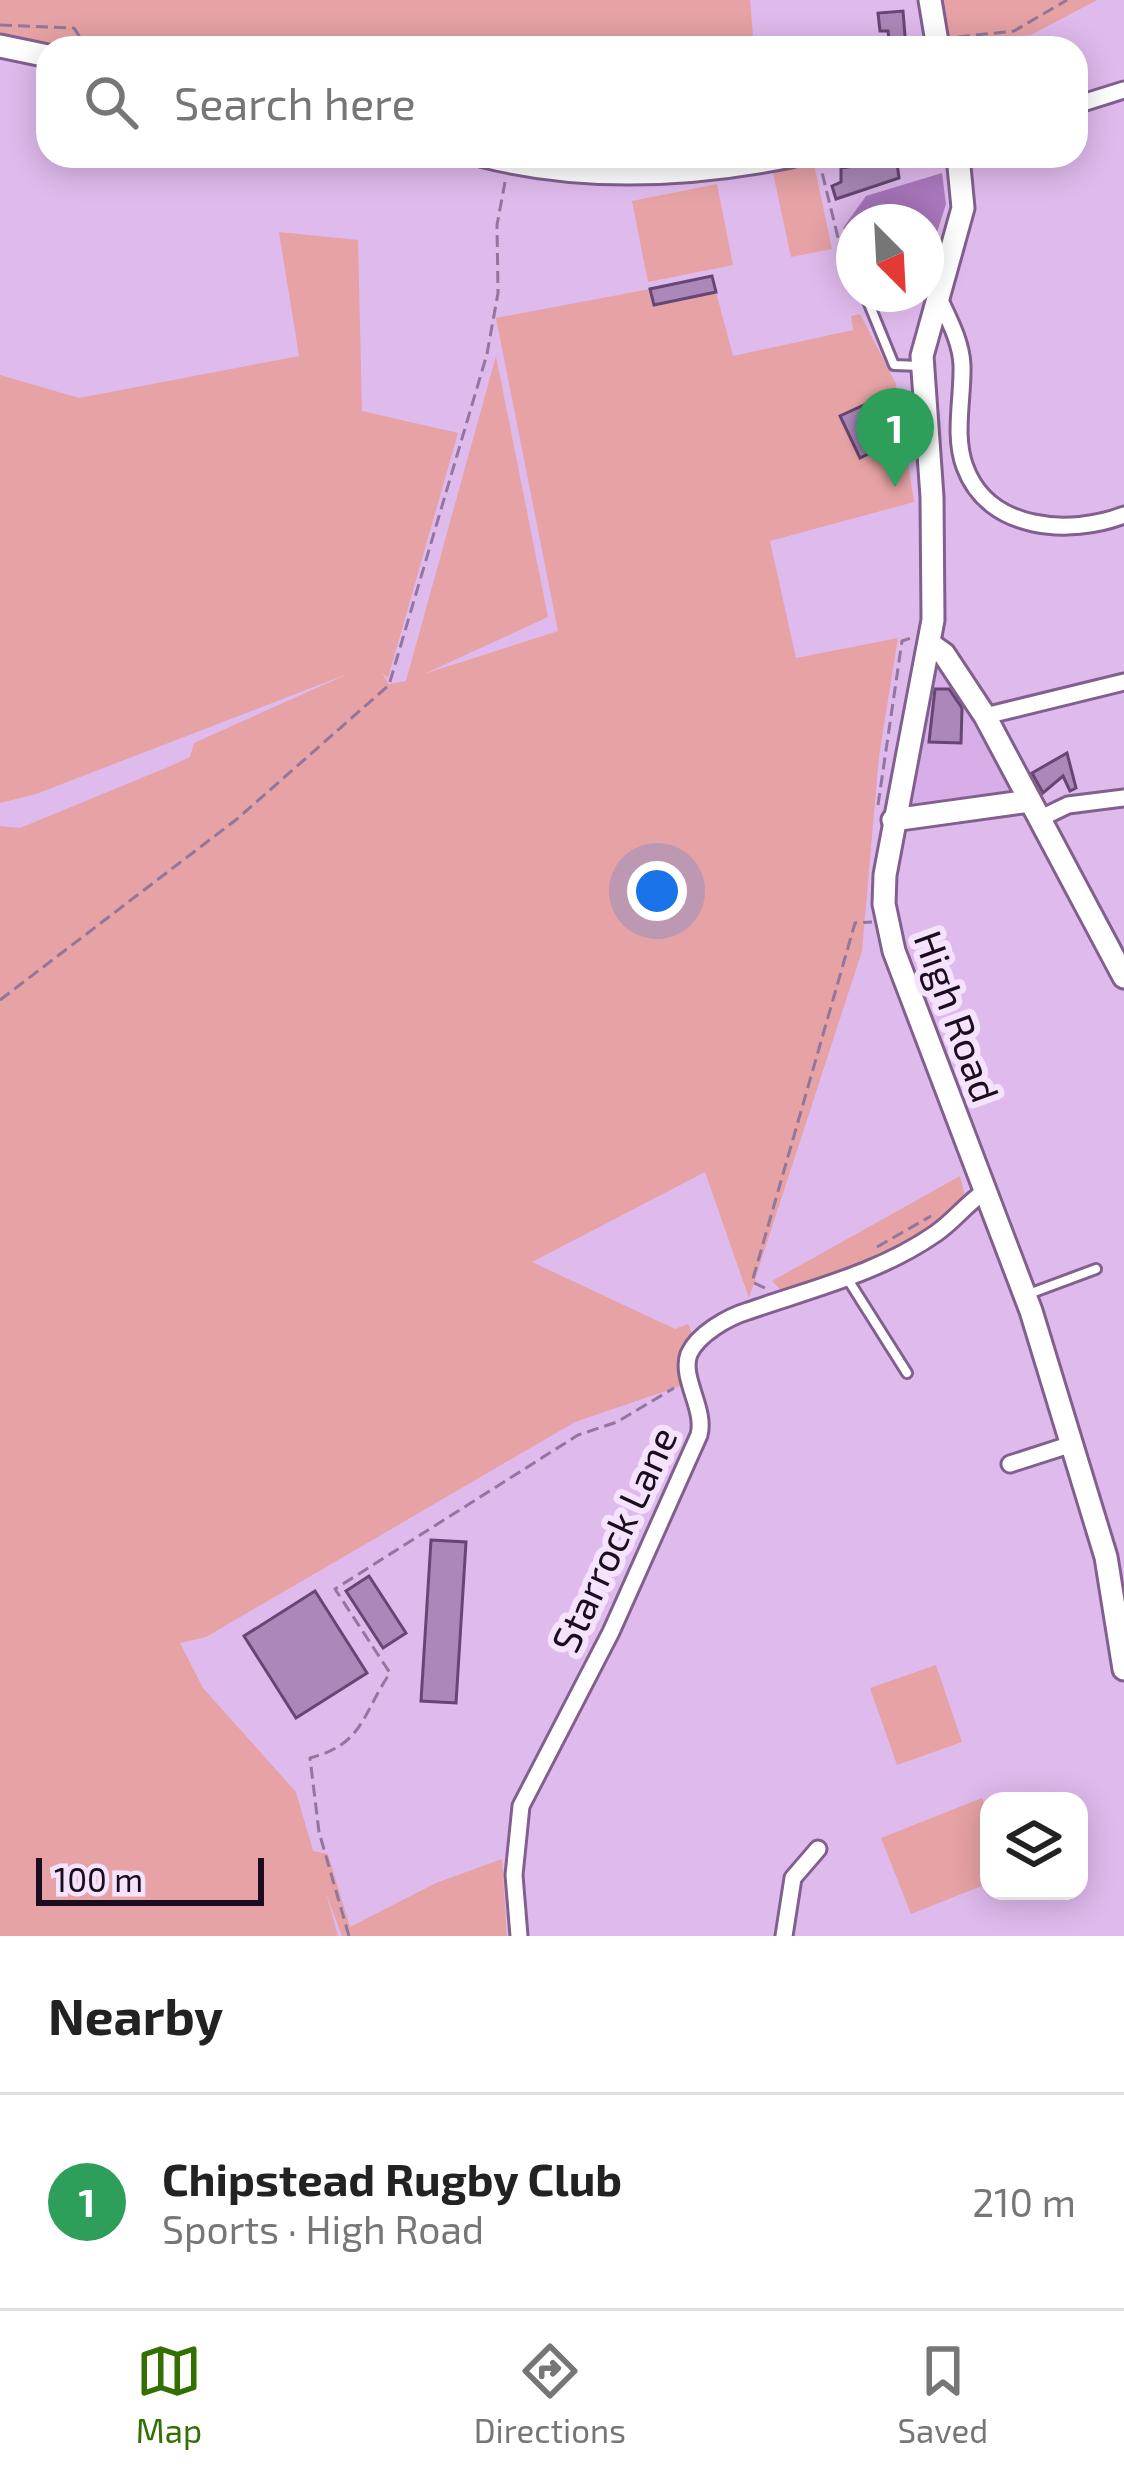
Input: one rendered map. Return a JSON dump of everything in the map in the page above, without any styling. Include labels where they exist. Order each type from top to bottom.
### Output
[{"type":"street","points":[[930,0],[937,36]]},
{"type":"street","points":[[0,46],[36,54]]},
{"type":"street","points":[[1088,101],[1124,90]]},
{"type":"street","points":[[618,168],[691,172],[716,168]]},
{"type":"street","name":"High Road","points":[[944,270],[963,208],[959,168]]},
{"type":"street","points":[[944,310],[960,349],[960,446],[965,469],[992,505],[1043,526],[1080,526],[1124,515]]},
{"type":"street","name":"High Road","points":[[933,312],[921,366],[932,497],[928,639],[885,822],[884,904],[888,928],[1025,1296],[1106,1557],[1124,1669]]},
{"type":"street","points":[[928,639],[944,654],[985,716],[1124,977]]},
{"type":"street","points":[[985,716],[1124,682]]},
{"type":"street","points":[[885,822],[1124,799]]},
{"type":"street","name":"Starrock Lane","points":[[519,1936],[514,1875],[521,1806],[611,1632],[699,1435],[701,1415],[688,1357],[722,1322],[847,1278],[936,1234],[984,1192]]},
{"type":"street","points":[[1010,1464],[1069,1445]]},
{"type":"street","points":[[784,1936],[793,1878],[818,1849]]},
{"type":"lane","points":[[872,312],[894,365],[921,366]]},
{"type":"lane","points":[[1025,1296],[1096,1269]]},
{"type":"lane","points":[[847,1278],[907,1373]]},
{"type":"path","points":[[985,36],[1014,31],[1067,0]]},
{"type":"path","points":[[0,25],[74,28],[79,36]]},
{"type":"path","points":[[0,1000],[237,819],[389,685],[487,354],[498,293],[498,214],[508,168]]},
{"type":"path","points":[[821,168],[836,230]]},
{"type":"path","points":[[885,822],[902,640],[928,639]]},
{"type":"path","points":[[778,1302],[776,1293],[752,1282],[855,923],[873,922],[877,927]]},
{"type":"path","points":[[874,1249],[932,1216]]},
{"type":"path","points":[[350,1936],[319,1832],[310,1758],[339,1750],[356,1736],[391,1672],[335,1589],[578,1435],[617,1422],[692,1378]]},
{"type":"shaded area","points":[[0,0],[750,0],[753,36],[36,36],[36,44],[0,37]]},
{"type":"shaded area","points":[[940,0],[1097,0],[1031,35],[947,36]]},
{"type":"shaded area","points":[[815,168],[832,249],[791,257],[773,173]]},
{"type":"shaded area","points":[[942,173],[946,204],[944,210],[944,204],[860,204],[866,196]]},
{"type":"shaded area","points":[[717,184],[733,265],[648,282],[632,201]]},
{"type":"shaded area","points":[[279,232],[358,240],[362,411],[458,433],[388,678],[382,673],[389,684],[406,681],[496,356],[548,617],[424,674],[558,631],[496,318],[650,289],[654,305],[716,292],[733,356],[853,330],[851,316],[860,314],[896,384],[914,502],[770,541],[796,658],[898,638],[879,756],[862,951],[749,1298],[705,1172],[532,1262],[675,1329],[688,1324],[692,1334],[679,1351],[683,1385],[575,1422],[206,1637],[180,1643],[203,1688],[296,1792],[313,1851],[328,1854],[350,1927],[436,1883],[502,1859],[507,1936],[342,1936],[326,1893],[338,1936],[0,1936],[0,826],[20,828],[173,765],[190,757],[194,743],[350,673],[36,794],[0,803],[0,375],[79,398],[299,356]]},
{"type":"shaded area","points":[[935,658],[962,689],[1022,795],[910,808],[916,742]]},
{"type":"shaded area","points":[[960,1176],[966,1201],[906,1247],[809,1288],[785,1294],[772,1281]]},
{"type":"shaded area","points":[[936,1665],[962,1742],[897,1765],[870,1688]]},
{"type":"shaded area","points":[[980,1799],[980,1887],[911,1914],[881,1838]]},
{"type":"building","points":[[903,11],[905,36],[880,31],[878,13]]},
{"type":"building","points":[[841,168],[898,168],[899,178],[836,199],[832,186],[841,182]]},
{"type":"building","points":[[712,276],[716,292],[654,305],[650,289]]},
{"type":"building","points":[[875,400],[894,441],[860,458],[840,416]]},
{"type":"building","points":[[935,689],[949,689],[962,708],[961,743],[929,742]]},
{"type":"building","points":[[1067,753],[1076,788],[1070,791],[1063,776],[1043,793],[1032,773]]},
{"type":"building","points":[[431,1540],[466,1542],[456,1703],[421,1701]]},
{"type":"building","points":[[369,1576],[406,1633],[383,1648],[346,1591]]},
{"type":"building","points":[[315,1591],[367,1673],[296,1718],[244,1636]]},
{"type":"place","name":"Chipstead Rugby Club","points":[[895,487]]}]
